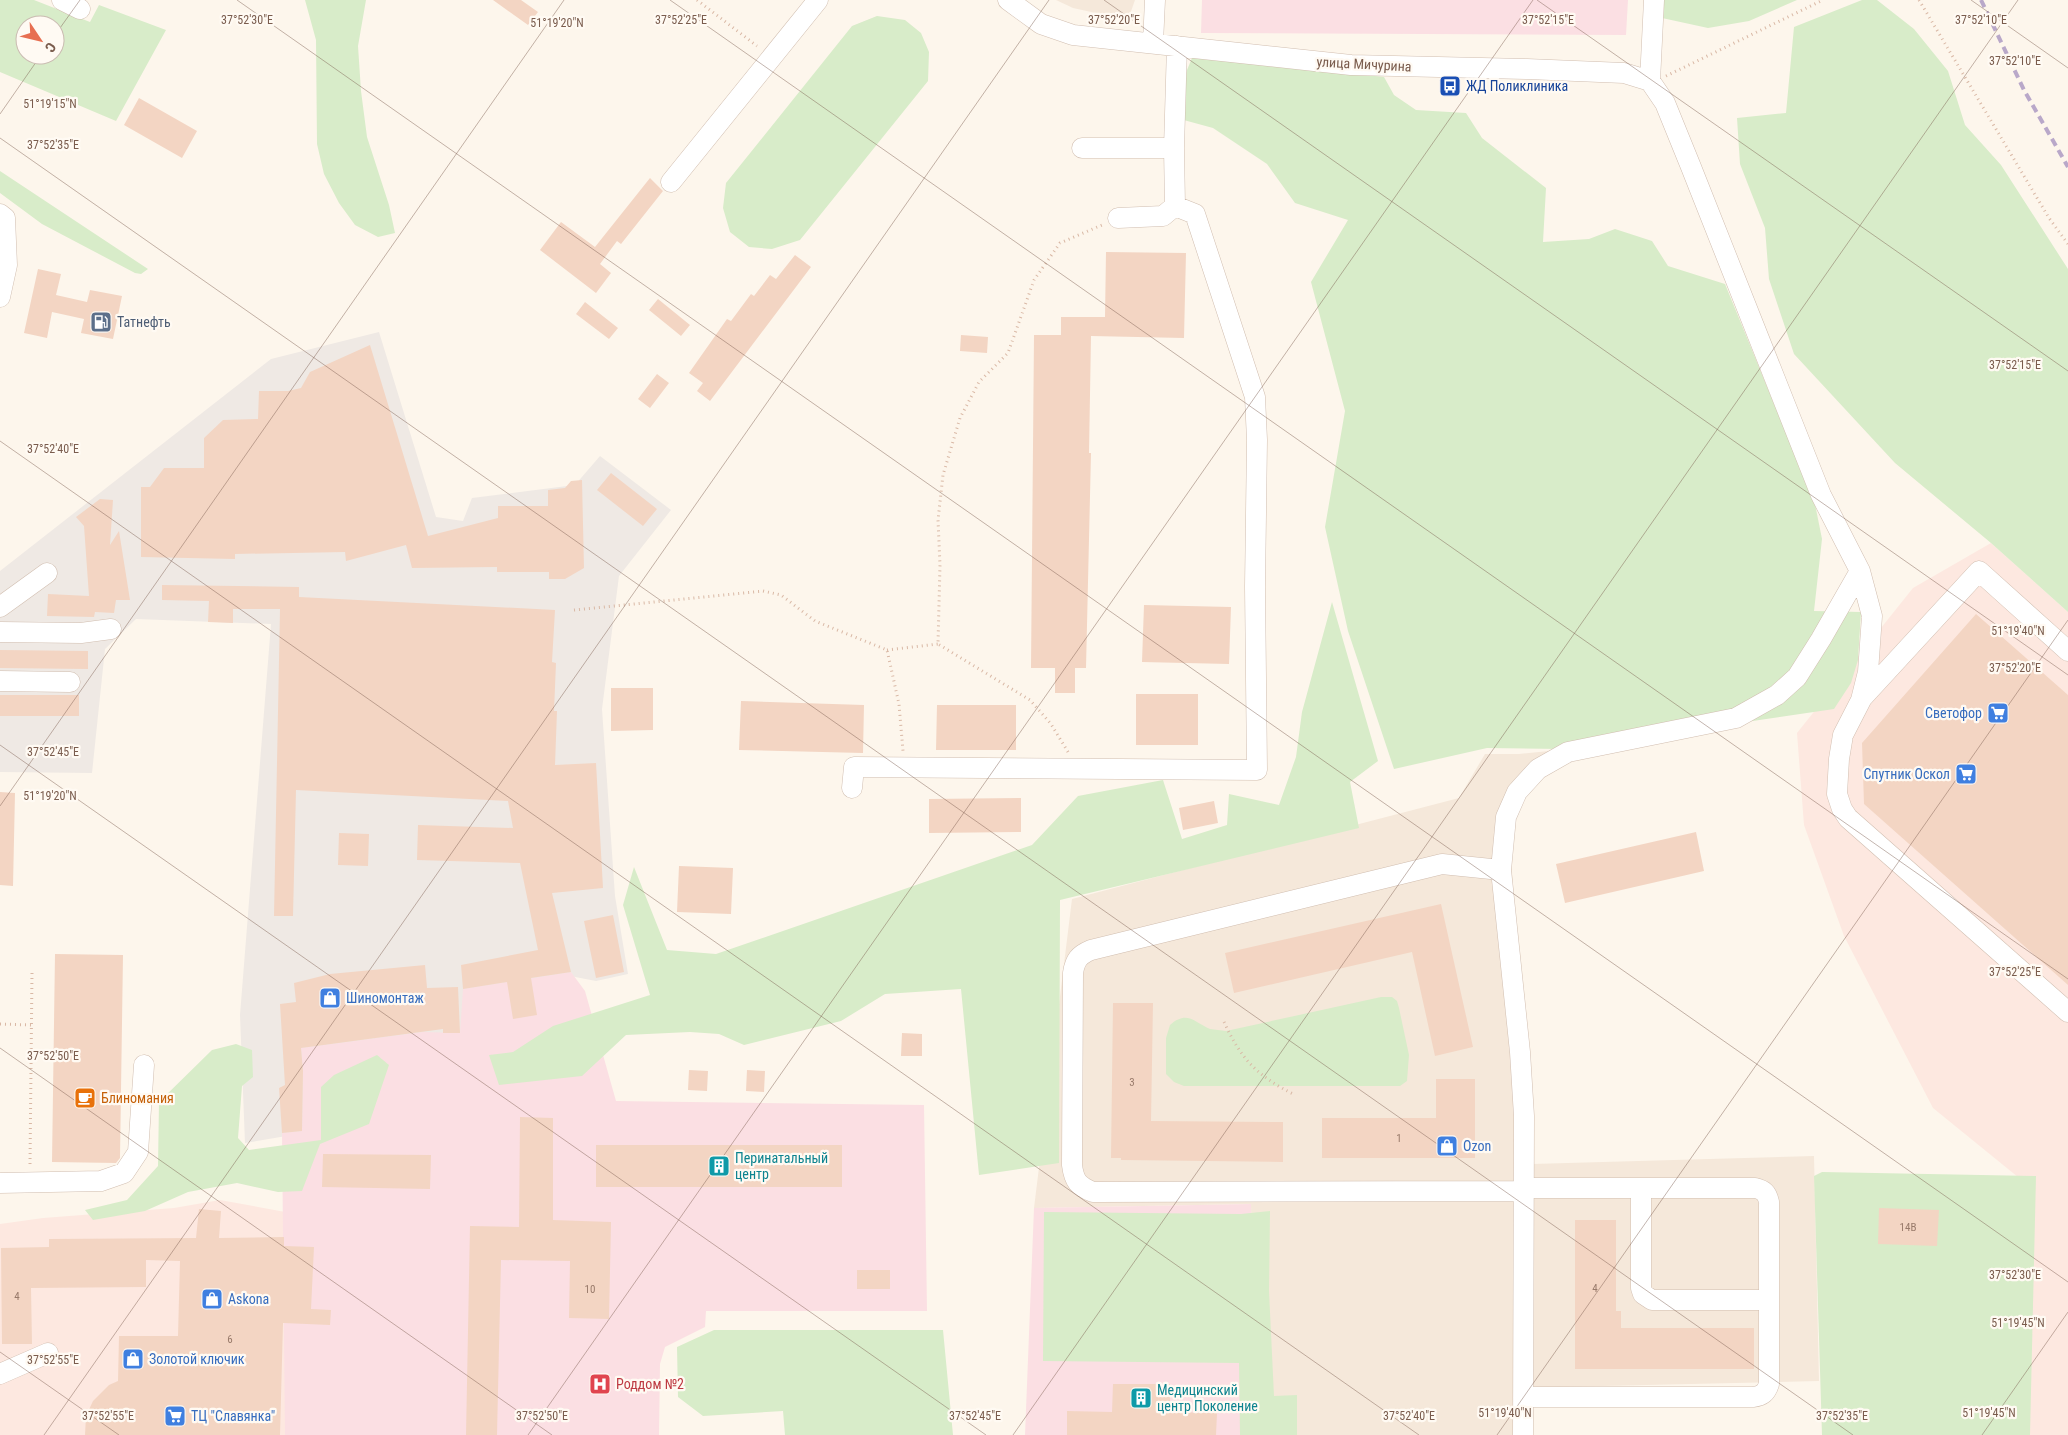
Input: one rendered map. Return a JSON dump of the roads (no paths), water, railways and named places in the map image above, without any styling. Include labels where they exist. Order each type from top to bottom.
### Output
[{"type":"street","points":[[62,0],[80,9]]},
{"type":"street","points":[[671,182],[818,0]]},
{"type":"street","name":"улица Мичурина","points":[[1008,0],[1041,24],[1072,35],[1351,65],[1624,73],[1650,81]]},
{"type":"street","points":[[1153,43],[1155,0]]},
{"type":"street","points":[[1654,0],[1650,81],[1665,103],[1821,495],[1860,571],[1872,616],[1868,672],[1861,700],[1843,735],[1839,759],[1837,794],[1842,809],[1848,818],[2068,1012]]},
{"type":"street","points":[[1118,218],[1163,216],[1174,206],[1177,46]]},
{"type":"street","points":[[1082,148],[1174,148]]},
{"type":"street","points":[[852,788],[854,767],[1257,770],[1254,587],[1257,440],[1254,396],[1195,214],[1174,206]]},
{"type":"street","points":[[0,214],[5,218],[8,265],[0,297]]},
{"type":"street","points":[[1523,1435],[1524,1116],[1521,1060],[1501,870],[1506,817],[1518,792],[1538,769],[1568,752],[1736,718],[1777,695],[1797,676],[1821,640],[1860,571]]},
{"type":"street","points":[[1861,700],[1979,572],[2068,651]]},
{"type":"street","points":[[0,607],[47,573]]},
{"type":"street","points":[[0,632],[81,634],[111,629]]},
{"type":"street","points":[[0,681],[70,682]]},
{"type":"street","points":[[1501,870],[1442,864],[1091,950],[1080,956],[1076,960],[1073,973],[1072,1166],[1075,1180],[1079,1186],[1093,1192],[1755,1188],[1767,1194],[1769,1202],[1769,1384],[1761,1396],[1522,1397]]},
{"type":"street","points":[[0,1183],[101,1181],[124,1173],[138,1152],[144,1065]]},
{"type":"street","points":[[1641,1188],[1641,1288],[1646,1297],[1652,1300],[1769,1300]]},
{"type":"street","points":[[0,1374],[48,1353]]},
{"type":"railway","points":[[1981,0],[2024,90],[2068,167]]},
{"type":"place","name":"ЖД Поликлиника","points":[[1450,86]]},
{"type":"place","name":"Татнефть","points":[[101,322]]},
{"type":"place","name":"Светофор","points":[[1998,713]]},
{"type":"place","name":"Спутник Оскол","points":[[1966,774]]},
{"type":"place","name":"Шиномонтаж","points":[[330,998]]},
{"type":"place","name":"Блиномания","points":[[85,1098]]},
{"type":"place","name":"Ozon","points":[[1447,1146]]},
{"type":"place","name":"Перинатальный центр","points":[[719,1166]]},
{"type":"place","name":"Askona","points":[[212,1299]]},
{"type":"place","name":"Золотой ключик","points":[[133,1359]]},
{"type":"place","name":"Роддом №2","points":[[600,1384]]},
{"type":"place","name":"Медицинский центр Поколение","points":[[1141,1398]]},
{"type":"place","name":"ТЦ \"Славянка\"","points":[[175,1416]]}]
